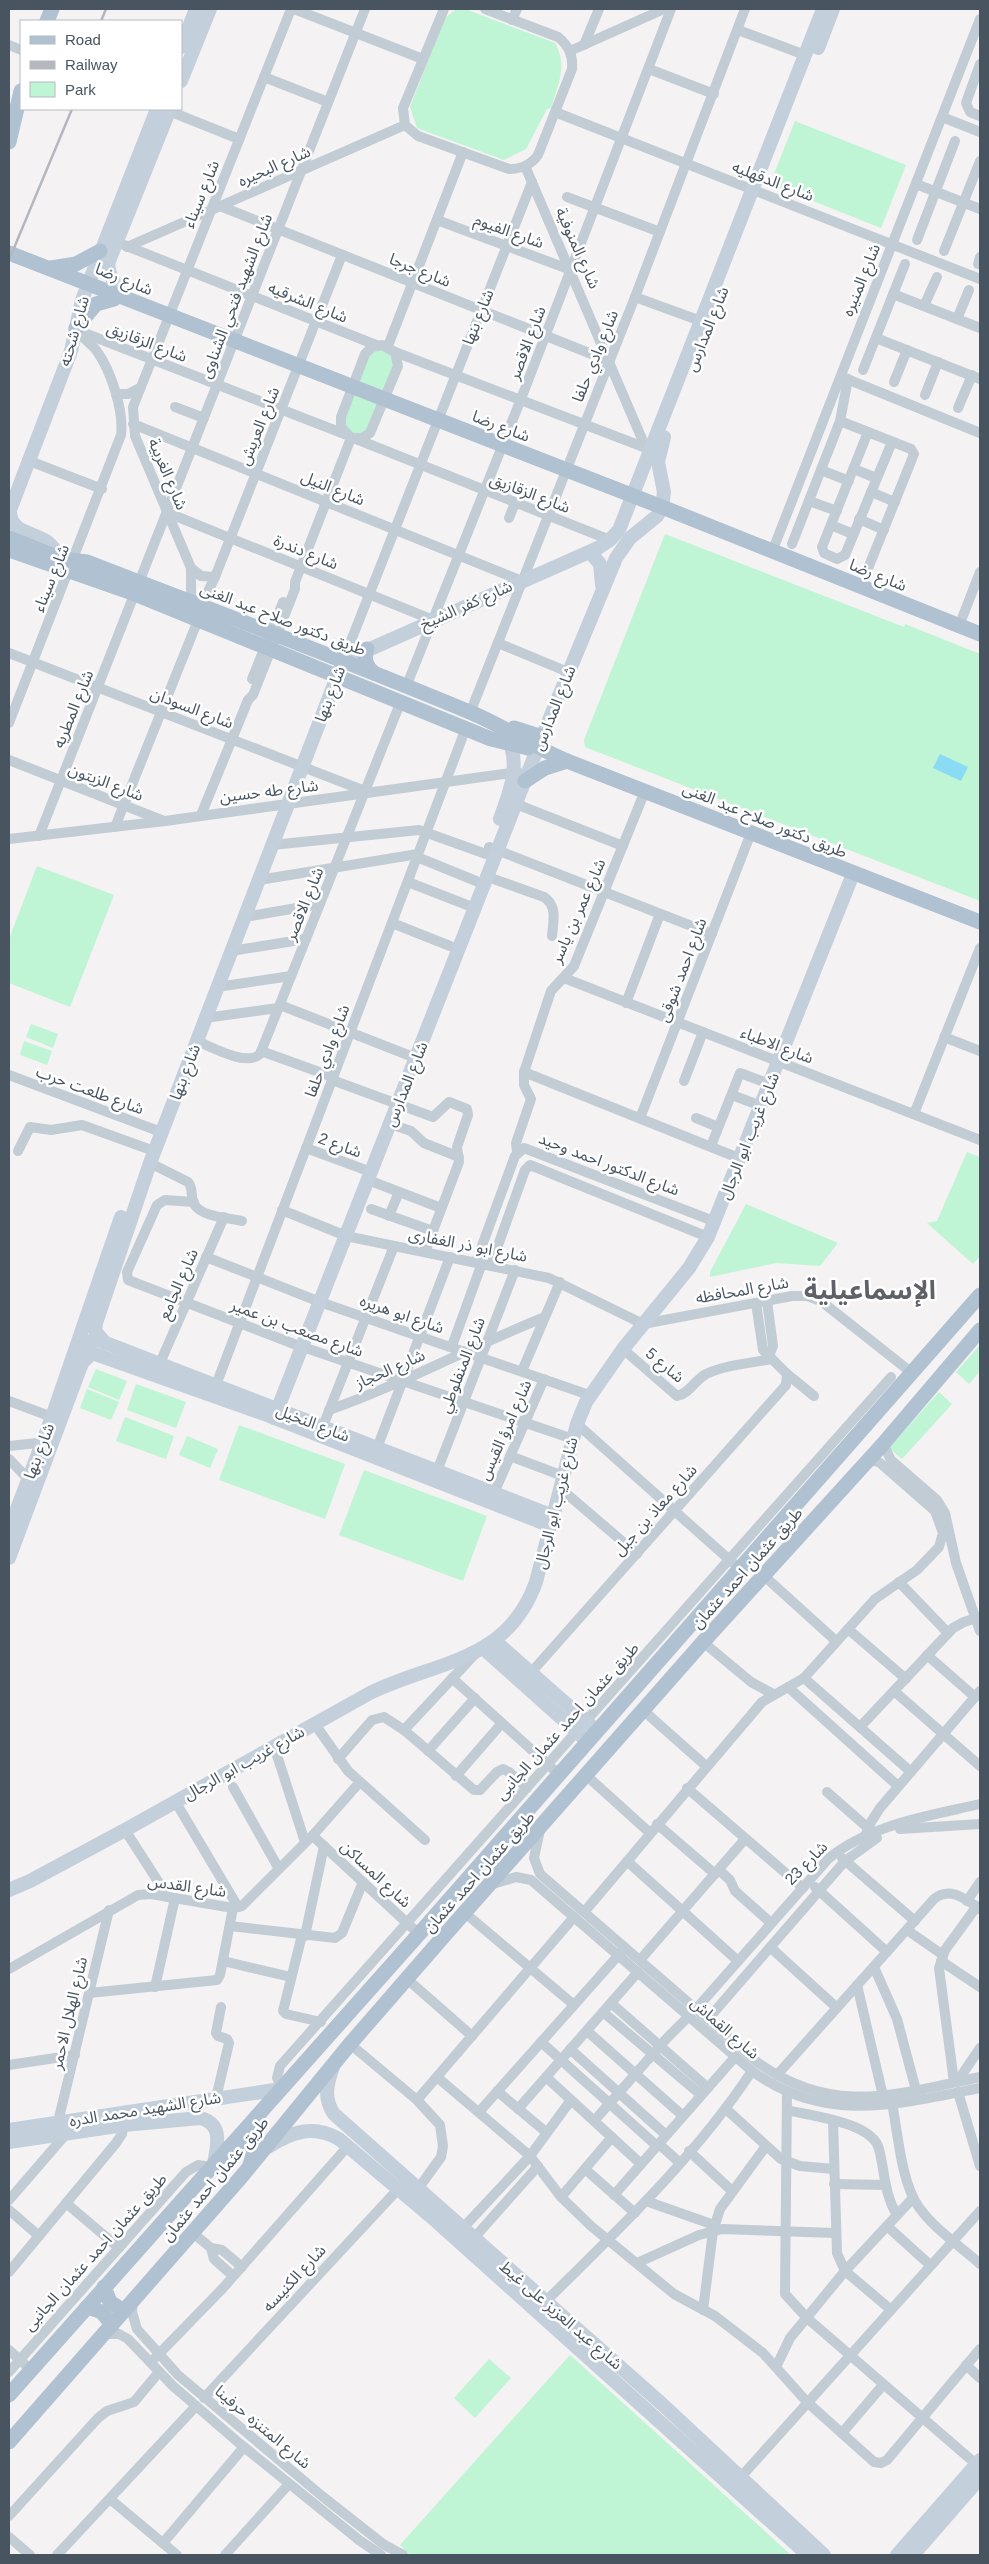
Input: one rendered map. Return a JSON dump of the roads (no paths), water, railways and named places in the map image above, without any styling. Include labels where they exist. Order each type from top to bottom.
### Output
[{"type":"main road","points":[[182,44],[196,9]]},
{"type":"main road","points":[[182,79],[210,9]]},
{"type":"main road","name":"شارع المدارس","points":[[757,190],[823,9]]},
{"type":"main road","name":"شارع المدارس","points":[[272,1412],[482,879],[512,787],[531,764],[616,558],[625,544],[657,516],[662,507],[664,497],[658,467],[659,451],[705,323],[757,190],[833,9]]},
{"type":"main road","points":[[9,118],[20,94]]},
{"type":"main road","points":[[9,142],[20,96]]},
{"type":"main road","name":"شارع شحته","points":[[102,257],[122,245],[166,110]]},
{"type":"main road","name":"شارع شحته","points":[[69,563],[48,542],[20,531],[11,520],[11,505],[71,351],[80,307],[88,283],[102,257],[166,110]]},
{"type":"main road","name":"شارع رضا","points":[[9,252],[662,507],[980,634]]},
{"type":"main road","points":[[51,268],[102,257],[118,290],[118,295],[114,299],[96,304],[76,330]]},
{"type":"main road","name":"شارع المدارس","points":[[590,552],[610,540],[622,524],[647,450],[705,323]]},
{"type":"main road","name":"طريق دكتور صلاح عبد الغنى","points":[[9,538],[69,563],[197,609],[271,641],[337,676],[466,728],[511,745],[540,743]]},
{"type":"main road","name":"طريق دكتور صلاح عبد الغنى","points":[[9,550],[69,563]]},
{"type":"main road","points":[[590,552],[597,559],[602,569],[600,596]]},
{"type":"main road","name":"شارع كفر الشيخ","points":[[343,661],[590,552]]},
{"type":"main road","name":"طريق دكتور صلاح عبد الغنى","points":[[271,641],[343,661],[374,673],[540,743],[567,761],[980,922]]},
{"type":"main road","points":[[367,649],[367,665],[374,673]]},
{"type":"main road","name":"شارع بنها","points":[[9,1530],[28,1479],[48,1442],[52,1416],[75,1351],[89,1330],[140,1164],[144,1157],[153,1155],[343,661]]},
{"type":"main road","name":"شارع المدارس","points":[[491,850],[516,804],[520,778],[511,745],[498,724]]},
{"type":"main road","points":[[520,778],[567,761]]},
{"type":"main road","name":"شارع غريب ابو الرجال","points":[[9,1890],[125,1830],[314,1723],[395,1681],[486,1647],[513,1624],[530,1599],[577,1424],[589,1395],[623,1349],[689,1268],[716,1222],[853,874]]},
{"type":"main road","name":"شارع المدارس","points":[[366,1174],[390,1124],[393,1104],[408,1055],[450,946],[467,905],[482,879]]},
{"type":"main road","name":"طريق عثمان احمد عثمان","points":[[9,2395],[26,2365],[87,2307],[293,2075],[434,1905],[489,1853],[504,1835],[532,1793],[553,1769],[735,1564],[828,1469],[980,1295]]},
{"type":"main road","points":[[89,1330],[100,1348]]},
{"type":"main road","name":"طريق عثمان احمد عثمان","points":[[9,2442],[250,2167],[350,2044],[703,1642],[847,1485],[980,1330]]},
{"type":"main road","name":"شارع النخيل","points":[[75,1351],[89,1341],[98,1340],[100,1348]]},
{"type":"main road","name":"شارع بنها","points":[[10,1549],[48,1442],[82,1362],[88,1355],[100,1348]]},
{"type":"main road","name":"شارع النخيل","points":[[100,1348],[160,1363],[216,1385],[272,1412],[323,1426],[494,1493],[552,1521]]},
{"type":"main road","name":"شارع النخيل","points":[[100,1348],[272,1412],[552,1521]]},
{"type":"main road","points":[[858,1435],[859,1443],[864,1450],[876,1452]]},
{"type":"main road","points":[[828,1469],[836,1468],[842,1472],[846,1478],[847,1485]]},
{"type":"main road","points":[[486,1647],[526,1678],[587,1731]]},
{"type":"main road","points":[[504,1835],[505,1842],[509,1847],[515,1850],[522,1848]]},
{"type":"main road","points":[[489,1853],[500,1853],[504,1857],[506,1866]]},
{"type":"main road","name":"شارع عبد العزيز على غيط","points":[[333,2065],[326,2092],[330,2109],[403,2184],[575,2336],[687,2428],[740,2478],[754,2499],[808,2555]]},
{"type":"main road","points":[[293,2075],[299,2087],[311,2091]]},
{"type":"main road","name":"شارع الشهيد محمد الدره","points":[[9,2130],[63,2127],[124,2118],[216,2098],[281,2088]]},
{"type":"main road","name":"شارع الشهيد محمد الدره","points":[[124,2118],[206,2119],[214,2126],[218,2136],[213,2165]]},
{"type":"main road","name":"شارع الشهيد محمد الدره","points":[[9,2142],[63,2127]]},
{"type":"main road","name":"شارع عبد العزيز على غيط","points":[[265,2148],[291,2134],[308,2130],[331,2134],[403,2184],[418,2189],[546,2302],[575,2336],[677,2439],[824,2555]]},
{"type":"main road","points":[[229,2147],[245,2141],[252,2145],[254,2150],[250,2167]]},
{"type":"main road","points":[[104,2287],[110,2302],[129,2306]]},
{"type":"main road","points":[[87,2307],[102,2312],[108,2330]]},
{"type":"main road","points":[[677,2439],[687,2428]]},
{"type":"main road","points":[[897,2555],[978,2462]]},
{"type":"main road","points":[[913,2555],[980,2478]]},
{"type":"street","points":[[292,9],[423,59]]},
{"type":"street","name":"شارع سيناء","points":[[138,389],[215,208],[239,139],[292,9]]},
{"type":"street","name":"شارع الشهيد فتحي الشناوى","points":[[137,588],[365,9]]},
{"type":"street","points":[[444,9],[403,108],[405,126],[412,134],[509,168],[525,166],[538,154],[572,69],[570,51],[558,37],[485,9]]},
{"type":"street","points":[[512,20],[517,9]]},
{"type":"street","points":[[584,44],[599,9]]},
{"type":"street","points":[[570,51],[664,9]]},
{"type":"street","name":"شارع الاقصر","points":[[406,687],[546,336],[672,9]]},
{"type":"street","name":"شارع وادي حلفا","points":[[470,713],[635,297],[746,9]]},
{"type":"street","name":"شارع المنيره","points":[[772,552],[844,377],[892,244],[980,19]]},
{"type":"street","points":[[738,30],[805,55]]},
{"type":"street","points":[[980,67],[966,103],[970,112],[980,116]]},
{"type":"street","points":[[648,69],[714,94]]},
{"type":"street","points":[[264,77],[328,102]]},
{"type":"street","points":[[168,110],[239,139]]},
{"type":"street","name":"شارع الدقهليه","points":[[555,112],[980,278]]},
{"type":"street","points":[[942,117],[980,132]]},
{"type":"street","name":"شارع البحيره","points":[[122,245],[215,208],[405,126]]},
{"type":"street","points":[[917,240],[955,141]]},
{"type":"street","points":[[352,437],[370,433],[398,366],[392,349],[412,283],[463,152]]},
{"type":"street","points":[[944,251],[980,161]]},
{"type":"street","name":"شارع المنوفية","points":[[525,166],[647,450]]},
{"type":"street","name":"شارع بنها","points":[[343,661],[532,182]]},
{"type":"street","points":[[916,184],[980,209]]},
{"type":"street","points":[[568,197],[660,232]]},
{"type":"street","name":"شارع جرجا","points":[[215,208],[278,230],[609,360]]},
{"type":"street","name":"شارع الفيوم","points":[[437,220],[571,270]]},
{"type":"street","name":"شارع الشرقيه","points":[[122,245],[376,345],[392,349]]},
{"type":"street","name":"شارع العريش","points":[[115,827],[161,712],[197,609],[215,577],[342,256]]},
{"type":"street","points":[[863,370],[905,264]]},
{"type":"street","points":[[924,306],[936,276]]},
{"type":"street","points":[[957,319],[969,290]]},
{"type":"street","points":[[893,294],[980,328]]},
{"type":"street","points":[[635,297],[705,323]]},
{"type":"street","name":"شارع الزقازيق","points":[[76,330],[610,540]]},
{"type":"street","name":"شارع الغربية","points":[[76,330],[98,354],[116,394],[122,418],[120,444]]},
{"type":"street","points":[[876,338],[976,377],[958,408]]},
{"type":"street","points":[[352,437],[340,422],[365,354],[376,345]]},
{"type":"street","points":[[392,349],[647,450]]},
{"type":"street","points":[[894,382],[907,350]]},
{"type":"street","points":[[925,395],[938,362]]},
{"type":"street","points":[[792,544],[840,421],[844,377],[980,433]]},
{"type":"street","points":[[116,394],[128,394],[138,389]]},
{"type":"street","name":"شارع الغربية","points":[[138,389],[133,407],[132,424],[137,441],[191,568],[197,609]]},
{"type":"street","points":[[175,407],[204,418]]},
{"type":"street","points":[[840,421],[911,449],[914,456],[867,572]]},
{"type":"street","name":"شارع النيل","points":[[132,424],[459,554],[522,581]]},
{"type":"street","points":[[868,432],[822,550],[837,559],[845,555],[892,442]]},
{"type":"street","points":[[201,815],[248,700],[247,693],[271,641],[289,586],[294,582],[301,566],[352,437]]},
{"type":"street","points":[[120,444],[128,440],[137,441]]},
{"type":"street","name":"شارع سيناء","points":[[9,723],[69,563],[120,444]]},
{"type":"street","points":[[27,460],[102,489]]},
{"type":"street","points":[[854,469],[876,478]]},
{"type":"street","points":[[821,470],[849,481]]},
{"type":"street","points":[[871,492],[895,502]]},
{"type":"street","points":[[809,500],[837,511]]},
{"type":"street","points":[[509,518],[515,503]]},
{"type":"street","name":"شارع دندرة","points":[[168,513],[433,620]]},
{"type":"street","points":[[859,519],[884,530]]},
{"type":"street","points":[[831,525],[854,534]]},
{"type":"street","points":[[191,568],[201,576],[215,577]]},
{"type":"street","points":[[958,626],[980,572]]},
{"type":"street","name":"شارع المطريه","points":[[39,836],[137,588]]},
{"type":"street","points":[[498,643],[568,672]]},
{"type":"street","name":"شارع السودان","points":[[9,653],[303,766],[364,792]]},
{"type":"street","name":"شارع الاقصر","points":[[262,1051],[401,701]]},
{"type":"street","name":"شارع وادي حلفا","points":[[216,1385],[466,728]]},
{"type":"street","name":"شارع الزيتون","points":[[9,760],[165,821]]},
{"type":"street","name":"شارع طه حسين","points":[[9,840],[165,821],[364,792],[445,783],[520,778]]},
{"type":"street","name":"شارع عمر بن ياسر","points":[[524,1072],[551,991],[556,983],[564,978],[574,966],[645,792]]},
{"type":"street","points":[[516,804],[623,846]]},
{"type":"street","points":[[272,845],[416,830],[427,832],[491,850],[712,934]]},
{"type":"street","name":"شارع احمد شوقى","points":[[640,1118],[751,833]]},
{"type":"street","points":[[259,880],[335,867],[418,856],[482,879],[544,897],[550,902],[554,912],[552,936]]},
{"type":"street","points":[[408,882],[467,905]]},
{"type":"street","points":[[245,917],[320,904]]},
{"type":"street","points":[[626,1002],[660,914]]},
{"type":"street","points":[[392,923],[450,946]]},
{"type":"street","points":[[231,951],[306,938]]},
{"type":"street","points":[[914,1114],[980,948]]},
{"type":"street","points":[[217,987],[291,976]]},
{"type":"street","name":"شارع الاطباء","points":[[564,978],[980,1140]]},
{"type":"street","points":[[205,1018],[279,1006],[408,1055]]},
{"type":"street","points":[[684,1082],[703,1032]]},
{"type":"street","points":[[944,1037],[980,1051]]},
{"type":"street","points":[[197,1041],[247,1060],[257,1056],[262,1051],[393,1104],[433,1118],[449,1102],[466,1107],[468,1115],[456,1147],[459,1157],[425,1252]]},
{"type":"street","points":[[517,1152],[516,1143],[531,1099],[524,1085],[524,1072],[741,1159]]},
{"type":"street","points":[[710,1146],[740,1073],[770,1084]]},
{"type":"street","name":"شارع طلعت حرب","points":[[9,1075],[161,1132]]},
{"type":"street","points":[[732,1094],[761,1106]]},
{"type":"street","points":[[696,1118],[718,1127]]},
{"type":"street","points":[[18,1152],[30,1127],[51,1130],[75,1124],[153,1155],[188,1182],[194,1202],[201,1211],[242,1221]]},
{"type":"street","points":[[390,1124],[411,1131],[421,1142],[459,1157]]},
{"type":"street","name":"شارع 2","points":[[306,1148],[366,1174],[399,1192],[441,1208]]},
{"type":"street","name":"شارع الدكتور احمد وحيد","points":[[483,1263],[517,1152],[528,1149],[716,1222]]},
{"type":"street","name":"شارع الدكتور احمد وحيد","points":[[483,1263],[525,1170],[530,1165],[708,1237]]},
{"type":"street","points":[[390,1216],[399,1192]]},
{"type":"street","name":"شارع مصعب بن عمير","points":[[194,1202],[170,1200],[160,1202],[126,1276],[131,1283],[298,1346],[573,1439]]},
{"type":"street","points":[[371,1209],[433,1231]]},
{"type":"street","name":"شارع ابو ذر الغفارى","points":[[282,1210],[342,1234],[515,1270],[560,1282],[643,1324]]},
{"type":"street","name":"شارع الجامع","points":[[160,1363],[224,1217]]},
{"type":"street","points":[[323,1426],[394,1246]]},
{"type":"street","name":"شارع ابو هريره","points":[[206,1257],[316,1300],[589,1395]]},
{"type":"street","points":[[378,1448],[450,1257]]},
{"type":"street","points":[[452,1346],[483,1263]]},
{"type":"street","name":"شارع المنفلوطي","points":[[437,1471],[515,1270]]},
{"type":"street","points":[[522,1371],[560,1282]]},
{"type":"street","name":"شارع المحافظه","points":[[643,1324],[800,1295],[821,1301],[912,1373]]},
{"type":"street","points":[[767,1301],[774,1346],[770,1357]]},
{"type":"street","points":[[756,1303],[763,1348],[787,1374],[814,1396]]},
{"type":"street","name":"شارع الحجاز","points":[[329,1410],[380,1392],[488,1340],[545,1317]]},
{"type":"street","name":"شارع 5","points":[[623,1349],[677,1396],[710,1372],[770,1357]]},
{"type":"street","name":"شارع معاذ بن جبل","points":[[526,1678],[784,1388],[787,1383],[787,1374]]},
{"type":"street","points":[[577,1424],[735,1564],[891,1377]]},
{"type":"street","name":"شارع امرؤ القيس","points":[[494,1493],[544,1379]]},
{"type":"street","points":[[9,1401],[52,1416]]},
{"type":"street","points":[[9,1446],[48,1442]]},
{"type":"street","points":[[876,1452],[879,1462],[932,1507],[946,1533]]},
{"type":"street","points":[[876,1452],[891,1460],[940,1504],[946,1533],[980,1631]]},
{"type":"street","points":[[510,1456],[562,1482],[637,1554]]},
{"type":"street","points":[[9,1459],[28,1479]]},
{"type":"street","points":[[585,1911],[653,1828],[762,1702],[804,1678],[875,1600],[917,1570],[936,1550],[946,1533]]},
{"type":"street","points":[[763,1575],[836,1641]]},
{"type":"street","points":[[899,1582],[948,1633]]},
{"type":"street","points":[[860,1727],[948,1633],[958,1625],[976,1618]]},
{"type":"street","points":[[848,1629],[906,1678]]},
{"type":"street","points":[[703,1642],[751,1682],[773,1694]]},
{"type":"street","points":[[404,1730],[452,1678],[486,1647]]},
{"type":"street","points":[[827,1792],[865,1837],[875,1815],[977,1694],[927,1655]]},
{"type":"street","points":[[452,1678],[553,1769]]},
{"type":"street","points":[[804,1678],[911,1772]]},
{"type":"street","points":[[788,1687],[898,1786]]},
{"type":"street","points":[[894,1691],[980,1766]]},
{"type":"street","points":[[428,1751],[475,1698]]},
{"type":"street","points":[[644,1711],[706,1766]]},
{"type":"street","points":[[338,1760],[376,1718],[388,1718],[471,1788],[477,1790],[483,1788],[497,1772],[506,1770],[532,1793]]},
{"type":"street","points":[[314,1723],[338,1760],[359,1783],[425,1840]]},
{"type":"street","points":[[456,1776],[502,1723]]},
{"type":"street","points":[[274,1746],[309,1839]]},
{"type":"street","points":[[587,1776],[653,1828],[730,1880],[735,1891],[771,1923]]},
{"type":"street","name":"شارع القدس","points":[[9,1969],[109,1910],[142,1894],[235,1907],[247,1902],[309,1839],[359,1783]]},
{"type":"street","points":[[233,1787],[279,1869]]},
{"type":"street","points":[[687,1788],[746,1839],[806,1885],[819,1891],[888,1952]]},
{"type":"street","name":"طريق عثمان احمد عثمان الجانبى","points":[[434,1905],[532,1793]]},
{"type":"street","points":[[90,1993],[216,1980],[220,1977],[235,1907],[175,1801]]},
{"type":"street","name":"شارع 23","points":[[594,2121],[652,2054],[692,2013],[836,1853],[865,1837],[899,1824],[980,1804]]},
{"type":"street","name":"شارع 23","points":[[708,2019],[865,1837],[882,1835],[903,1828],[980,1824]]},
{"type":"street","name":"شارع القماش","points":[[540,1829],[534,1854],[538,1870],[585,1911],[622,1951],[638,1972],[692,2013],[708,2019],[757,2062],[777,2075],[809,2089],[832,2095],[889,2098],[956,2085],[980,2077]]},
{"type":"street","points":[[125,1830],[172,1897],[155,1986]]},
{"type":"street","name":"شارع المساكن","points":[[309,1839],[324,1846],[413,1929]]},
{"type":"street","points":[[640,1960],[746,1839]]},
{"type":"street","points":[[320,2022],[284,2012],[291,1976],[303,1935],[324,1846]]},
{"type":"street","points":[[836,1853],[915,1921]]},
{"type":"street","points":[[626,1861],[738,1961]]},
{"type":"street","name":"شارع القماش","points":[[489,1885],[516,1877],[528,1878],[574,1916],[622,1951],[640,1960],[735,2056],[752,2071],[787,2092],[811,2100],[836,2105],[862,2107],[916,2090],[956,2085],[980,2088]]},
{"type":"street","points":[[230,1926],[332,1939],[340,1935],[363,1882]]},
{"type":"street","points":[[967,1901],[980,1882]]},
{"type":"street","points":[[777,2075],[934,1899],[942,1894],[953,1893],[978,1908],[942,1958],[939,1976],[956,2085],[980,2166]]},
{"type":"street","name":"شارع الهلال الاحمر","points":[[63,2127],[74,2055],[109,1910]]},
{"type":"street","points":[[465,1913],[574,2005]]},
{"type":"street","points":[[417,2100],[574,1916]]},
{"type":"street","points":[[281,2088],[277,2078],[280,2066],[320,2022],[413,1929]]},
{"type":"street","points":[[907,1930],[980,1987]]},
{"type":"street","points":[[770,1947],[837,2008]]},
{"type":"street","points":[[479,2112],[622,1951]]},
{"type":"street","points":[[223,1961],[291,1976]]},
{"type":"street","points":[[874,1967],[897,2019],[916,2090]]},
{"type":"street","points":[[518,2109],[638,1972]]},
{"type":"street","points":[[407,1979],[472,2036]]},
{"type":"street","points":[[857,1985],[889,2098],[907,2178],[914,2198],[923,2212],[980,2264]]},
{"type":"street","points":[[611,2004],[660,2046],[704,2091]]},
{"type":"street","points":[[216,2098],[229,2043],[227,2039],[218,2036],[216,2033],[221,2007]]},
{"type":"street","points":[[603,2012],[652,2054],[704,2091]]},
{"type":"street","points":[[587,2031],[683,2116]]},
{"type":"street","points":[[541,2042],[609,2104],[680,2163]]},
{"type":"street","points":[[350,2044],[417,2100],[437,2120],[441,2130],[443,2146],[436,2166],[418,2189]]},
{"type":"street","points":[[956,2085],[980,2048]]},
{"type":"street","points":[[570,2049],[666,2135]]},
{"type":"street","points":[[9,2065],[74,2055]]},
{"type":"street","points":[[614,2195],[735,2056]]},
{"type":"street","points":[[967,2067],[980,2064]]},
{"type":"street","points":[[546,2302],[635,2213],[680,2163],[726,2109],[752,2071]]},
{"type":"street","points":[[437,2077],[530,2156],[561,2197],[608,2240],[674,2294],[737,2332],[776,2367],[807,2402],[874,2462],[881,2463],[886,2460],[980,2349]]},
{"type":"street","points":[[546,2077],[641,2164]]},
{"type":"street","points":[[497,2091],[546,2132]]},
{"type":"street","points":[[787,2092],[785,2294],[807,2318],[849,2355],[922,2418],[978,2462]]},
{"type":"street","points":[[468,2233],[572,2100]]},
{"type":"street","points":[[726,2109],[787,2163],[800,2166],[834,2168]]},
{"type":"street","points":[[787,2110],[861,2129],[874,2138],[879,2148],[885,2185],[898,2215]]},
{"type":"street","points":[[9,2272],[116,2143],[124,2118]]},
{"type":"street","points":[[833,2121],[837,2253],[845,2270],[890,2309]]},
{"type":"street","points":[[9,2200],[63,2127]]},
{"type":"street","points":[[561,2197],[612,2137]]},
{"type":"street","points":[[151,2362],[223,2288],[348,2146]]},
{"type":"street","points":[[703,2310],[714,2228],[720,2209],[731,2190],[766,2146]]},
{"type":"street","points":[[690,2151],[731,2190]]},
{"type":"street","name":"طريق عثمان احمد عثمان الجانبى","points":[[9,2372],[26,2365],[119,2248],[190,2169],[198,2165],[213,2165]]},
{"type":"street","points":[[468,2233],[538,2166]]},
{"type":"street","points":[[585,2170],[635,2213]]},
{"type":"street","name":"شارع الكنيسه","points":[[204,2398],[403,2184]]},
{"type":"street","points":[[834,2184],[885,2185]]},
{"type":"street","points":[[776,2367],[786,2345],[845,2270],[914,2198]]},
{"type":"street","points":[[646,2201],[714,2228],[835,2233]]},
{"type":"street","points":[[66,2203],[119,2248]]},
{"type":"street","points":[[9,2210],[39,2236]]},
{"type":"street","points":[[740,2478],[980,2211]]},
{"type":"street","points":[[887,2226],[930,2265]]},
{"type":"street","points":[[637,2263],[714,2228]]},
{"type":"street","points":[[192,2233],[211,2248],[219,2248],[242,2266]]},
{"type":"street","points":[[211,2248],[212,2257],[233,2276]]},
{"type":"street","points":[[226,2254],[254,2253]]},
{"type":"street","points":[[219,2264],[223,2288]]},
{"type":"street","name":"شارع المتنزه حرفينا","points":[[129,2306],[134,2324],[159,2354],[204,2398],[250,2430],[383,2544],[403,2555]]},
{"type":"street","name":"شارع المتنزه حرفينا","points":[[108,2330],[124,2336],[196,2406],[375,2554]]},
{"type":"street","points":[[9,2350],[26,2365]]},
{"type":"street","points":[[966,2365],[980,2378]]},
{"type":"street","points":[[9,2516],[98,2418],[107,2411],[124,2407],[134,2402],[159,2372]]},
{"type":"street","points":[[842,2433],[883,2384]]},
{"type":"street","points":[[57,2555],[196,2406]]},
{"type":"street","points":[[163,2544],[241,2445],[250,2430]]},
{"type":"street","points":[[225,2555],[289,2484]]},
{"type":"street","points":[[110,2499],[177,2555]]},
{"type":"street","points":[[10,2539],[30,2555]]},
{"type":"street","points":[[375,2554],[383,2544]]},
{"type":"water","points":[[940,754],[968,767],[961,781],[933,768]]},
{"type":"railway","points":[[101,20],[106,9]]},
{"type":"railway","points":[[9,260],[72,110]]},
{"type":"district","name":"الإسماعيلية","points":[[870,1290]]}]
